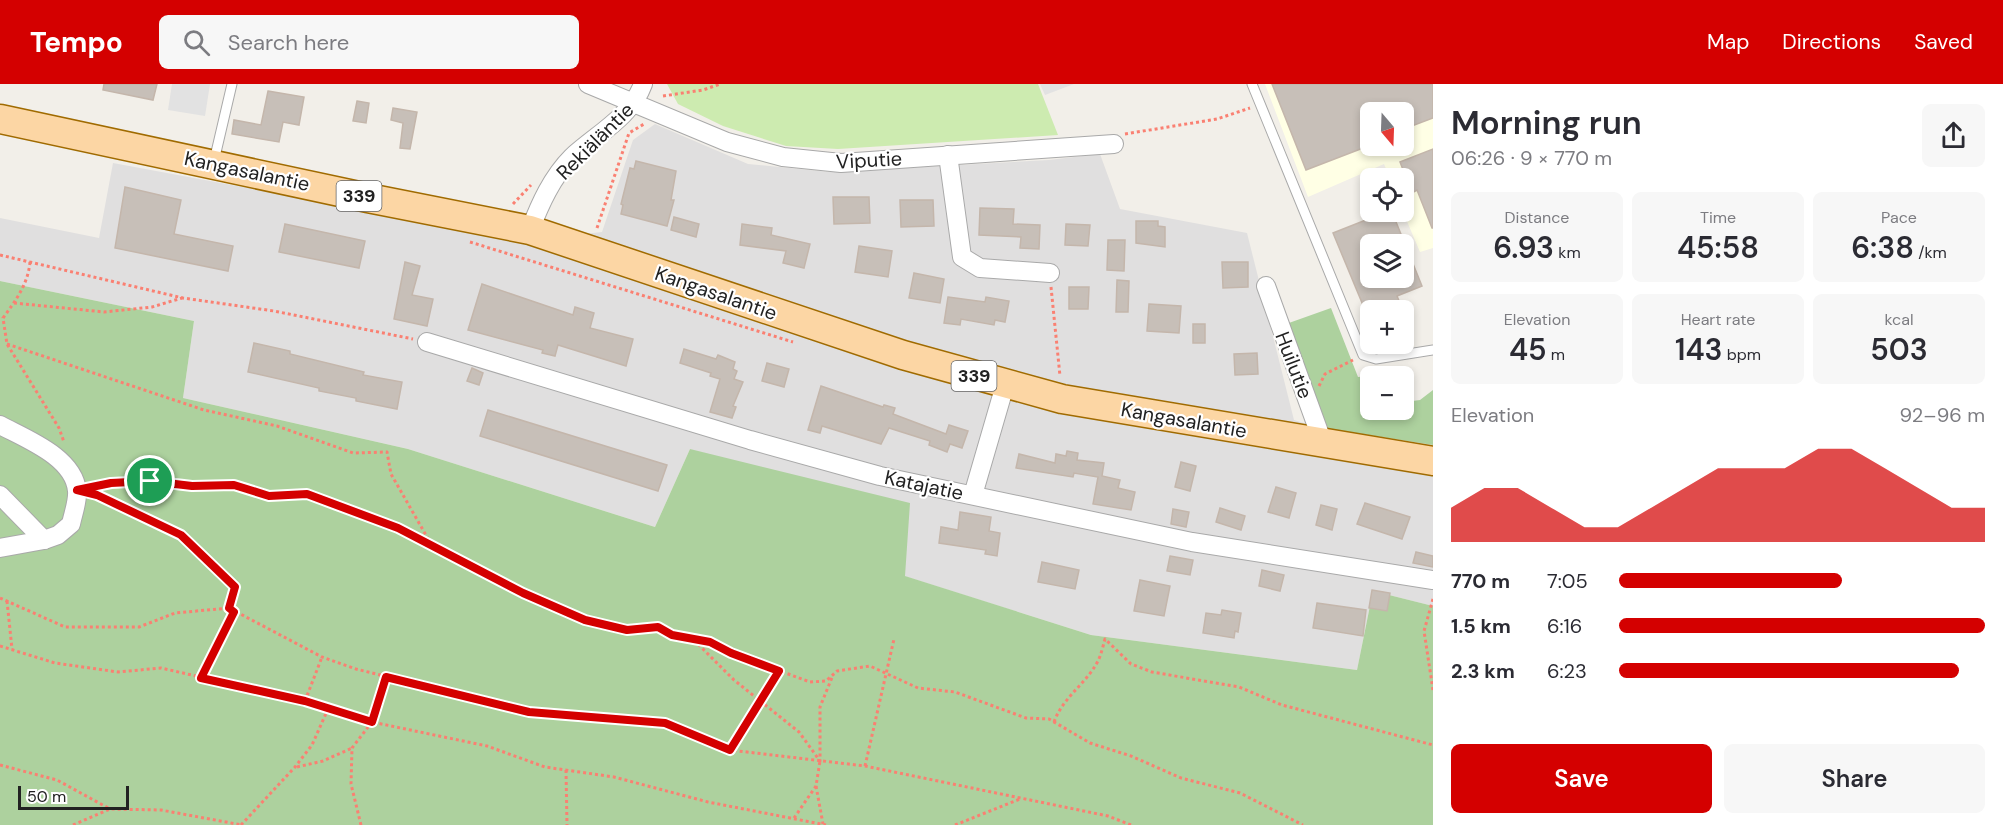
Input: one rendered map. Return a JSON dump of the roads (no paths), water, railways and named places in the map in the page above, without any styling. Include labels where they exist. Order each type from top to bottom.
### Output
[{"type":"main road","name":"Kangasalantie","points":[[0,119],[368,198],[530,230],[903,355],[1062,399],[1433,461]]},
{"type":"street","name":"Viputie","points":[[588,84],[635,102],[663,104],[727,142],[783,157],[841,164],[1116,139]]},
{"type":"street","name":"Rekiäläntie","points":[[530,230],[540,202],[571,158],[635,102],[643,84]]},
{"type":"street","points":[[948,155],[962,257],[980,268],[1050,273]]},
{"type":"street","name":"Huilutie","points":[[1266,286],[1323,443]]},
{"type":"street","name":"Katajatie","points":[[427,342],[750,440],[880,476],[1192,542],[1433,580]]},
{"type":"street","points":[[973,495],[1005,385]]},
{"type":"street","points":[[0,425],[31,441],[65,464],[77,490],[71,524],[57,535],[44,540],[0,548]]},
{"type":"street","points":[[0,495],[44,540]]},
{"type":"lane","points":[[213,163],[232,84]]},
{"type":"lane","points":[[1252,84],[1363,355],[1376,359],[1433,350]]}]
